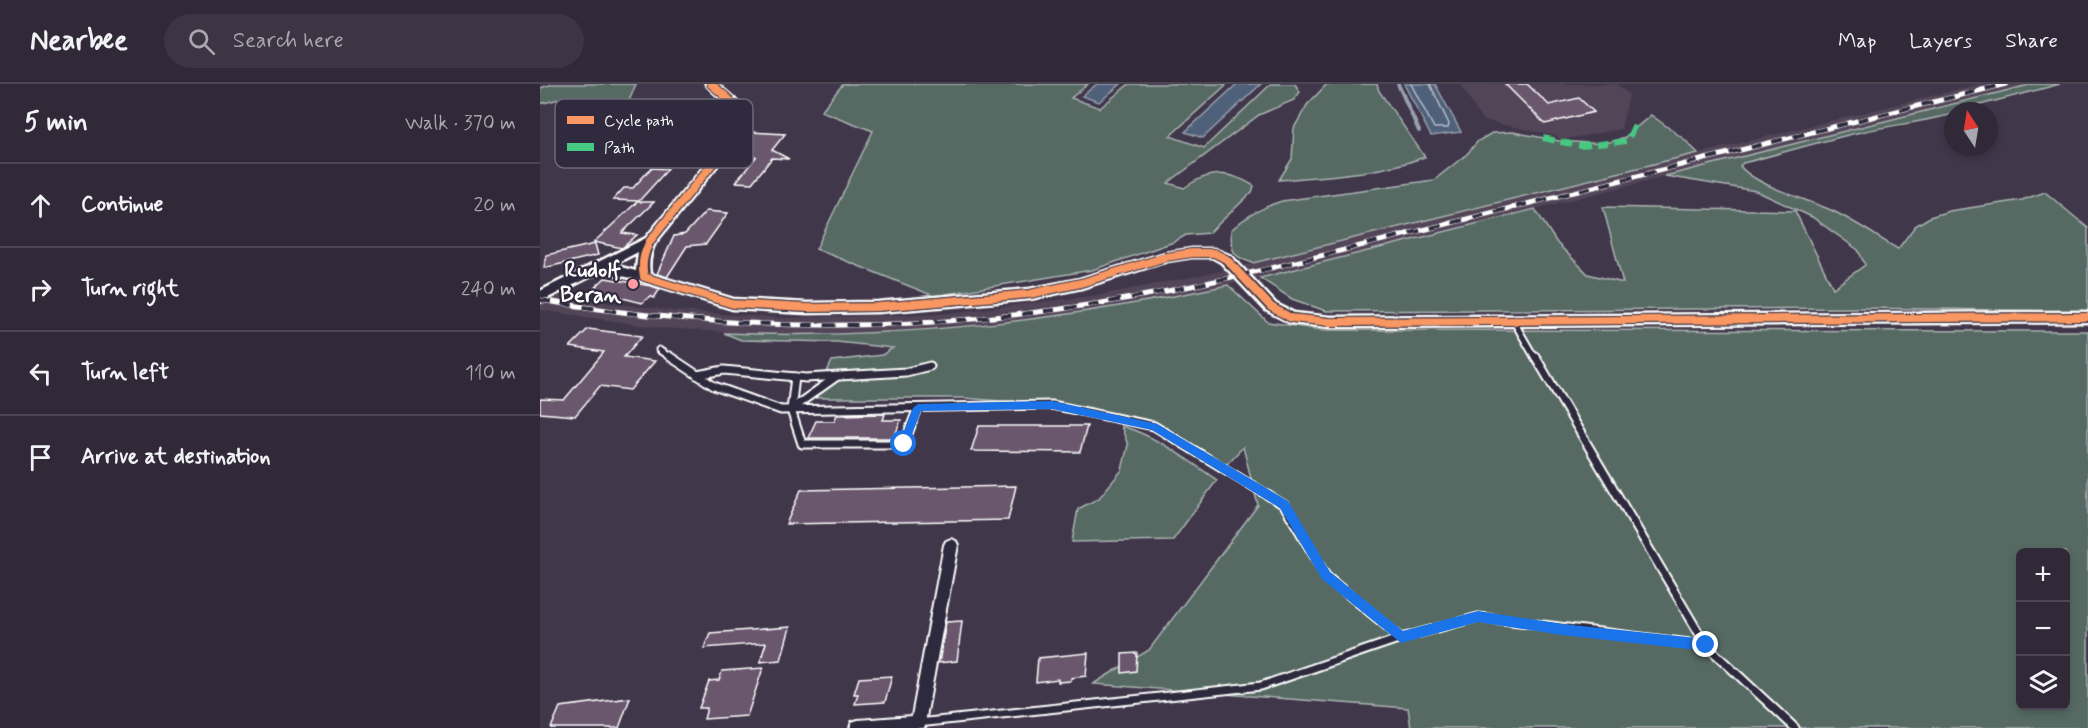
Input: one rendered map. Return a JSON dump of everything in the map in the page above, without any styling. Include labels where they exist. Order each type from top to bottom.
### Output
[{"type":"street","points":[[711,84],[728,99]]},
{"type":"street","points":[[644,277],[642,261],[650,241],[709,168]]},
{"type":"street","points":[[540,297],[650,241]]},
{"type":"street","points":[[601,267],[644,277],[733,304],[807,308],[878,307],[1030,294],[1081,283],[1166,258],[1192,253],[1214,253],[1226,259],[1271,307],[1291,318],[1330,322],[2088,317]]},
{"type":"street","points":[[858,728],[918,723],[951,545]]},
{"type":"lane","points":[[1513,320],[1706,645],[1795,728]]},
{"type":"lane","points":[[659,350],[714,386],[781,410],[1052,405],[1154,426],[1284,505],[1326,576],[1401,638]]},
{"type":"lane","points":[[696,375],[724,370],[795,377],[906,372],[930,366]]},
{"type":"lane","points":[[791,410],[838,375]]},
{"type":"lane","points":[[795,377],[791,410],[802,444],[904,444],[918,408]]},
{"type":"lane","points":[[918,723],[1261,686],[1401,638],[1478,617],[1706,645]]},
{"type":"shaded area","points":[[1460,84],[1617,84],[1629,95],[1621,129],[1560,140],[1557,136],[1482,120]]},
{"type":"shaded area","points":[[1980,84],[2033,84],[1961,102],[1944,102],[1944,106],[1260,278],[1102,311],[937,331],[774,335],[661,328],[540,310],[540,290],[602,302],[675,311],[784,318],[941,314],[1100,295],[1222,271]]},
{"type":"green space","points":[[553,84],[636,84],[630,99],[570,99],[567,97],[540,104],[540,88]]},
{"type":"green space","points":[[843,84],[1088,84],[1071,98],[1100,108],[1129,84],[1227,84],[1170,136],[1204,148],[1271,84],[1295,84],[1300,92],[1294,100],[1259,115],[1168,183],[1184,188],[1202,178],[1219,174],[1236,177],[1254,186],[1252,192],[1209,233],[1186,235],[1174,242],[1092,270],[934,296],[816,249],[873,131],[821,111]]},
{"type":"green space","points":[[1327,84],[1377,84],[1379,91],[1425,157],[1371,171],[1279,180],[1292,159],[1294,128],[1307,105]]},
{"type":"green space","points":[[2033,84],[2060,84],[1991,102],[1961,102]]},
{"type":"green space","points":[[1944,106],[1944,116],[1831,139],[1743,163],[1740,166],[1757,180],[1833,211],[1898,249],[1915,226],[1930,217],[1949,211],[2022,200],[2045,192],[2088,228],[2088,311],[1858,308],[1326,311],[1292,299],[1260,278],[1535,209],[1557,243],[1588,274],[1623,283],[1603,207],[1795,211],[1833,288],[1865,265],[1858,250],[1812,217],[1756,191],[1665,176]]},
{"type":"green space","points":[[1651,115],[1684,139],[1698,153],[1253,263],[1241,258],[1232,248],[1231,230],[1248,216],[1268,206],[1282,201],[1434,180],[1467,154],[1478,141],[1492,133],[1513,132],[1559,141],[1604,144],[1625,137]]},
{"type":"green space","points":[[1228,285],[1268,322],[1323,330],[2088,331],[2088,728],[1411,728],[1408,708],[1093,684],[1149,650],[1258,505],[1243,447],[1225,466],[1155,424],[1118,414],[1076,407],[963,398],[815,398],[832,361],[882,355],[893,348],[837,342],[741,340],[724,333],[852,334],[978,325],[1103,309]]},
{"type":"green space","points":[[1121,426],[1159,442],[1217,480],[1173,540],[1072,542],[1078,509],[1099,498],[1122,470],[1128,445]]},
{"type":"water","points":[[1097,84],[1121,84],[1099,102],[1082,96]]},
{"type":"water","points":[[1237,84],[1261,84],[1203,138],[1185,132]]},
{"type":"water","points":[[1404,84],[1435,84],[1461,132],[1431,136]]},
{"type":"building","points":[[1505,84],[1527,84],[1549,105],[1579,98],[1594,112],[1545,124]]},
{"type":"building","points":[[753,132],[785,134],[772,150],[789,159],[772,158],[752,183],[736,182],[747,168],[753,168],[753,161],[756,157],[753,157]]},
{"type":"building","points":[[651,168],[668,169],[639,201],[613,200],[624,188],[633,188]]},
{"type":"building","points":[[637,202],[654,202],[622,233],[637,235],[622,248],[594,242]]},
{"type":"building","points":[[706,211],[728,213],[706,244],[687,246],[667,277],[657,274],[674,236],[685,234]]},
{"type":"building","points":[[595,244],[598,255],[544,268],[546,255]]},
{"type":"building","points":[[605,278],[660,289],[654,298],[650,296],[642,303],[592,290]]},
{"type":"building","points":[[588,329],[642,336],[624,357],[655,361],[630,390],[600,386],[575,416],[540,413],[540,399],[564,400],[604,352],[570,347]]},
{"type":"building","points":[[885,414],[883,420],[901,420],[894,438],[808,438],[816,421],[834,421],[837,415]]},
{"type":"building","points":[[979,426],[1087,426],[1080,452],[971,451]]},
{"type":"building","points":[[1016,486],[1008,520],[786,524],[801,490]]},
{"type":"building","points":[[962,621],[957,661],[939,663],[946,622]]},
{"type":"building","points":[[790,627],[781,660],[760,662],[766,643],[704,648],[710,633]]},
{"type":"building","points":[[1088,653],[1086,676],[1071,678],[1071,681],[1058,682],[1058,679],[1036,682],[1038,658]]},
{"type":"building","points":[[1137,653],[1136,671],[1122,673],[1122,654]]},
{"type":"building","points":[[763,668],[747,716],[704,719],[707,708],[699,708],[709,681],[719,680],[722,671]]},
{"type":"building","points":[[892,676],[885,702],[855,704],[858,694],[854,694],[859,678]]},
{"type":"building","points":[[630,698],[619,728],[551,728],[560,707]]},
{"type":"waterway","points":[[1398,84],[1419,131]]},
{"type":"railway","points":[[540,300],[611,311],[681,318],[820,325],[960,320],[1101,303],[1193,286],[1284,265],[2006,84]]},
{"type":"marked path","points":[[1543,138],[1581,146],[1627,141],[1637,121]]},
{"type":"cycle path","points":[[711,84],[728,99]]},
{"type":"cycle path","points":[[709,168],[650,241],[644,254],[642,267],[644,277],[733,304],[807,308],[878,307],[1030,294],[1081,283],[1166,257],[1192,253],[1214,253],[1226,259],[1271,307],[1291,318],[1330,322],[2088,317]]},
{"type":"place","name":"Rudolf Beran","points":[[633,284]]},
{"type":"route","points":[[904,444],[918,408],[1052,405],[1154,426],[1284,505],[1326,576],[1401,638],[1478,617],[1706,645]]}]
